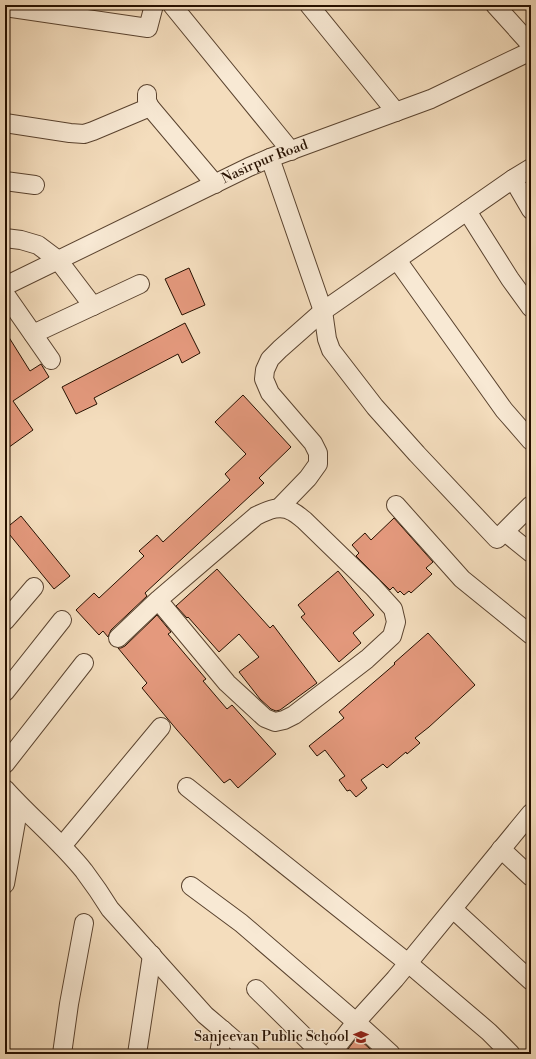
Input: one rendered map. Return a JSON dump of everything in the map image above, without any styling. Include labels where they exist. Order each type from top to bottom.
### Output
[{"type":"street","points":[[5,6],[148,28],[154,5]]},
{"type":"street","points":[[172,5],[291,151]]},
{"type":"street","points":[[309,5],[396,112]]},
{"type":"street","points":[[495,5],[531,45]]},
{"type":"street","name":"Nasirpur Road","points":[[5,286],[270,158],[431,99],[531,51]]},
{"type":"street","points":[[5,123],[70,134],[84,134],[93,131],[148,101],[215,184]]},
{"type":"street","points":[[270,158],[323,311],[327,339],[331,350],[375,407],[497,539],[531,505]]},
{"type":"street","points":[[280,508],[308,478],[318,464],[318,452],[313,443],[270,394],[264,379],[264,370],[270,359],[323,311],[466,211],[531,168]]},
{"type":"street","points":[[513,179],[531,210]]},
{"type":"street","points":[[5,181],[35,185]]},
{"type":"street","points":[[466,211],[510,279],[531,308]]},
{"type":"street","points":[[5,238],[38,244],[58,260],[93,306]]},
{"type":"street","points":[[397,260],[504,410],[531,441]]},
{"type":"street","points":[[33,334],[140,284]]},
{"type":"street","points":[[5,294],[51,360]]},
{"type":"street","points":[[396,505],[462,579],[531,635]]},
{"type":"street","points":[[118,638],[158,600],[256,516],[268,510],[280,508],[292,511],[304,520],[393,609],[396,622],[392,636],[367,659],[294,716],[275,722],[265,718],[227,683],[158,600]]},
{"type":"street","points":[[505,532],[531,553]]},
{"type":"street","points":[[5,620],[34,587]]},
{"type":"street","points":[[5,692],[62,620]]},
{"type":"street","points":[[5,764],[84,664]]},
{"type":"street","points":[[62,846],[162,727]]},
{"type":"street","points":[[187,787],[408,964],[489,1032],[511,1054]]},
{"type":"street","points":[[5,789],[62,846],[83,870],[110,909],[205,1015],[251,1054]]},
{"type":"street","points":[[5,884],[20,805]]},
{"type":"street","points":[[331,1054],[356,1022],[408,964],[531,813]]},
{"type":"street","points":[[501,849],[531,876]]},
{"type":"street","points":[[191,886],[240,923],[356,1022],[391,1054]]},
{"type":"street","points":[[453,909],[531,981]]},
{"type":"street","points":[[62,1054],[69,1004],[84,923]]},
{"type":"street","points":[[137,1054],[152,955]]},
{"type":"street","points":[[256,989],[322,1054]]},
{"type":"street","points":[[219,1054],[223,1030]]},
{"type":"building","points":[[189,268],[205,305],[182,315],[165,279]]},
{"type":"building","points":[[185,323],[200,353],[182,363],[178,354],[94,398],[97,404],[76,414],[62,387]]},
{"type":"building","points":[[5,331],[30,371],[41,364],[49,377],[13,401],[33,430],[5,450]]},
{"type":"building","points":[[243,395],[291,447],[259,478],[264,483],[145,593],[147,596],[111,630],[108,637],[103,631],[99,635],[76,610],[94,593],[99,598],[144,556],[139,551],[157,535],[163,542],[230,480],[225,474],[246,454],[215,422]]},
{"type":"building","points":[[21,516],[70,576],[54,589],[5,529]]},
{"type":"building","points":[[394,518],[433,562],[426,568],[432,574],[411,593],[409,591],[404,595],[400,591],[398,593],[393,587],[390,590],[356,556],[359,553],[352,545],[365,533],[371,540]]},
{"type":"building","points":[[217,569],[270,628],[273,625],[317,683],[280,710],[276,711],[271,709],[260,699],[239,672],[259,657],[239,634],[219,652],[188,617],[187,618],[176,606]]},
{"type":"building","points":[[338,571],[374,615],[353,633],[361,643],[339,662],[301,617],[305,614],[298,605]]},
{"type":"building","points":[[157,615],[171,632],[168,634],[206,679],[203,681],[227,709],[232,705],[276,754],[238,788],[230,779],[224,783],[177,730],[142,688],[147,683],[118,648],[125,646]]},
{"type":"building","points":[[428,633],[475,685],[415,738],[420,743],[407,754],[406,752],[387,768],[383,764],[361,780],[367,788],[356,797],[350,790],[347,791],[339,780],[345,776],[325,750],[317,756],[309,746],[344,718],[339,712],[395,664],[394,663]]},
{"type":"building","points":[[357,1037],[370,1049],[366,1054],[353,1054],[348,1049]]},
{"type":"place","name":"Sanjeevan Public School","points":[[361,1037]]}]
